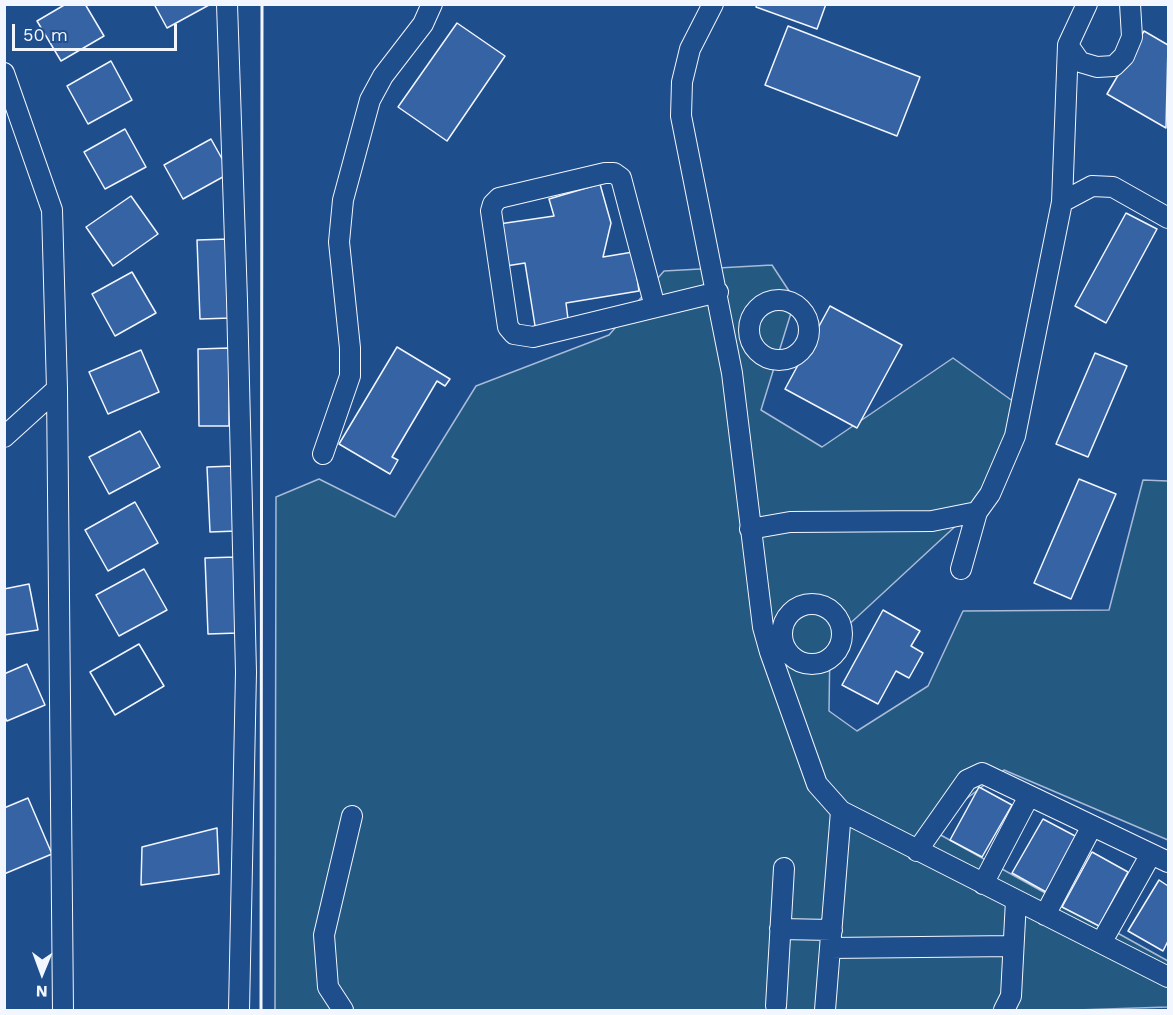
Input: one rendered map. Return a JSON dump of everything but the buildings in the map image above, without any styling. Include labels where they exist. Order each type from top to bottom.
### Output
[{"type":"street","points":[[226,4],[237,300],[246,672],[239,1011]]},
{"type":"street","points":[[323,454],[350,376],[350,348],[339,242],[342,200],[370,100],[383,76],[423,24],[432,4]]},
{"type":"street","points":[[713,4],[690,49],[681,82],[681,116],[720,301],[732,373],[750,529],[777,649],[817,784],[841,811],[1168,976]]},
{"type":"street","points":[[961,569],[976,512],[990,494],[1015,436],[1062,202],[1068,45],[1087,4]]},
{"type":"street","points":[[1068,45],[1080,62],[1097,67],[1114,66],[1124,56],[1132,37],[1130,4]]},
{"type":"street","points":[[4,73],[52,210],[57,389],[63,1011]]},
{"type":"street","points":[[655,307],[621,178],[614,173],[605,173],[499,198],[493,204],[492,211],[508,327],[514,334],[533,337],[655,307],[720,301],[760,306]]},
{"type":"street","points":[[1062,202],[1092,186],[1113,187],[1168,218]]},
{"type":"street","points":[[770,301],[790,302],[806,316],[809,326],[808,336],[798,353],[781,360],[763,356],[756,350],[748,333],[753,313],[760,306],[770,301]]},
{"type":"street","points":[[732,373],[763,356]]},
{"type":"street","points":[[4,437],[57,389]]},
{"type":"street","points":[[750,529],[790,522],[932,521],[976,512]]},
{"type":"street","points":[[917,851],[967,780],[975,774],[982,773],[1160,858],[1101,943]]},
{"type":"street","points":[[982,884],[1029,796]]},
{"type":"street","points":[[825,1011],[841,811]]},
{"type":"street","points":[[343,1011],[328,987],[324,935],[352,816]]},
{"type":"street","points":[[1045,915],[1092,826]]},
{"type":"street","points":[[776,1006],[784,868]]},
{"type":"street","points":[[1004,1011],[1011,996],[1016,900]]},
{"type":"street","points":[[780,929],[831,939],[1013,946]]},
{"type":"shaded area","points":[[772,265],[795,300],[761,410],[822,447],[953,358],[1014,402],[1000,485],[830,642],[829,711],[857,731],[928,686],[963,611],[1109,610],[1143,480],[1168,481],[1168,840],[1004,770],[928,828],[1168,961],[1168,1007],[1076,1010],[275,1010],[276,497],[319,479],[395,517],[476,386],[609,335],[664,271]]},
{"type":"wall","points":[[261,1010],[262,4]]}]
